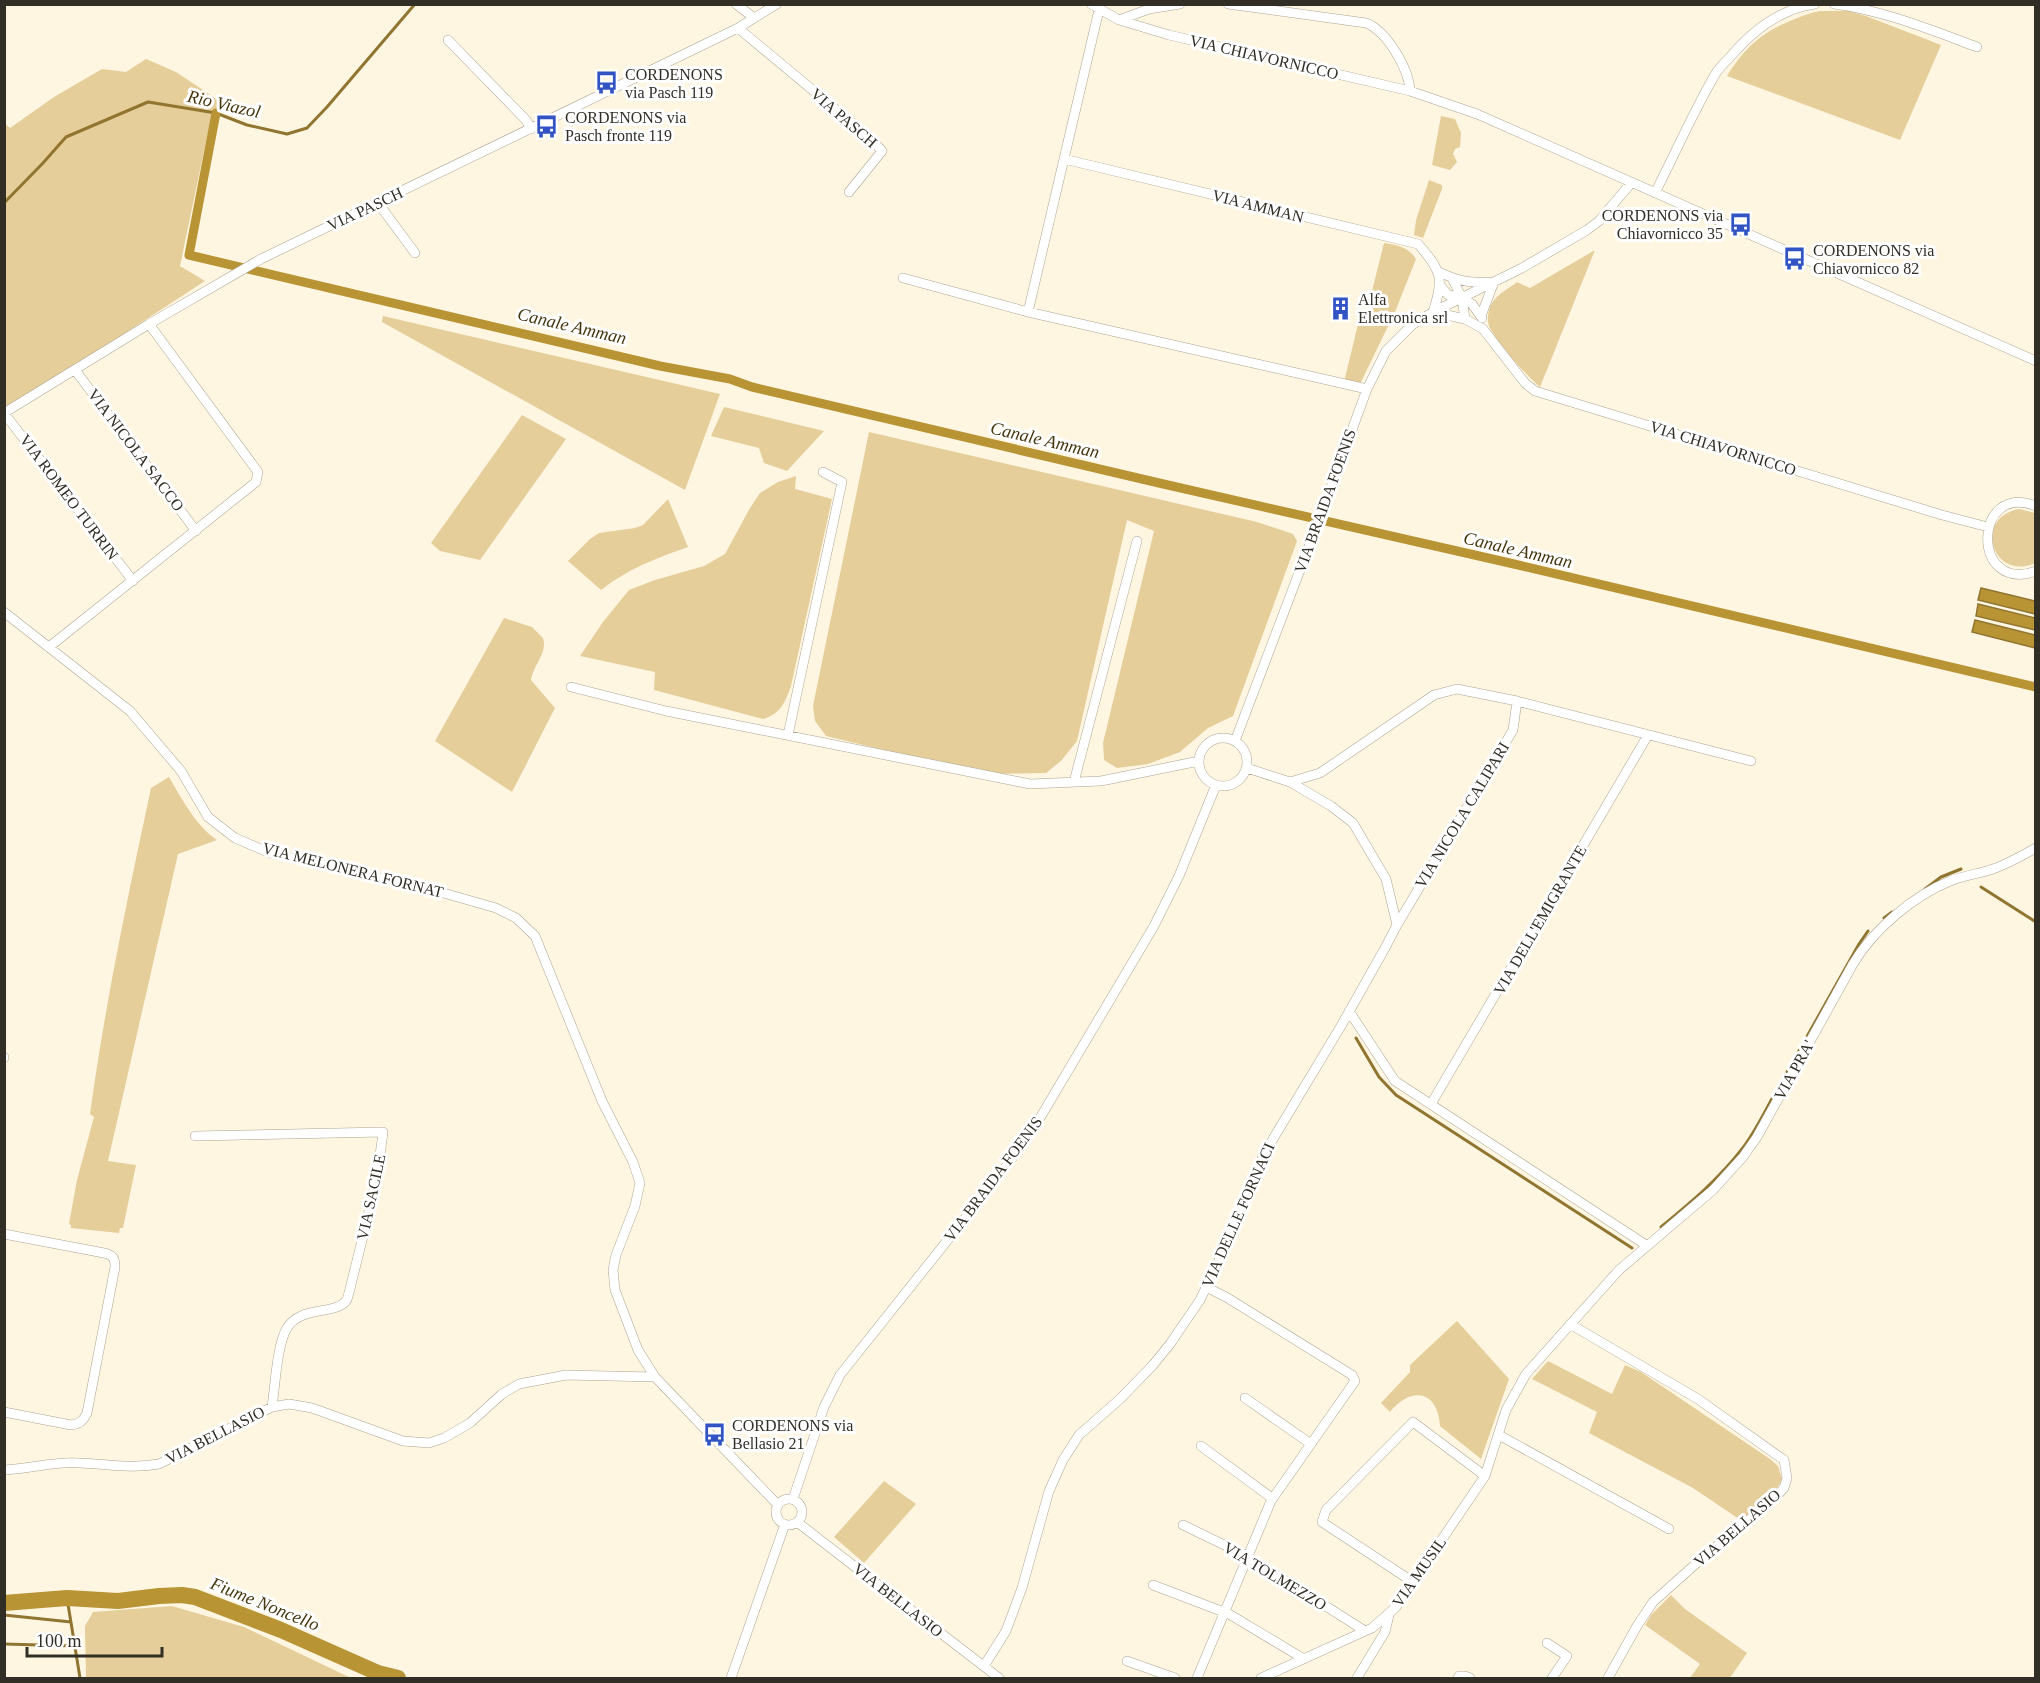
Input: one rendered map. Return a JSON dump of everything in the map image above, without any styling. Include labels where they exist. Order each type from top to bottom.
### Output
[{"type":"street","points":[[736,4],[754,18]]},
{"type":"street","name":"VIA PASCH","points":[[4,413],[149,324],[261,259],[738,28],[777,4]]},
{"type":"street","points":[[1119,20],[1149,9],[1180,4]]},
{"type":"street","points":[[1228,4],[1366,23],[1373,26],[1384,37],[1405,68],[1410,81],[1410,91]]},
{"type":"street","points":[[1655,193],[1717,72],[1743,42],[1762,26],[1785,12],[1815,4]]},
{"type":"street","points":[[1834,4],[1935,31],[1977,47]]},
{"type":"street","points":[[1028,312],[1064,159],[1095,7]]},
{"type":"street","name":"VIA CHIAVORNICCO","points":[[1095,7],[1119,20],[1168,35],[1410,91],[1477,114],[2036,361]]},
{"type":"street","name":"VIA PASCH","points":[[738,28],[869,137],[882,151],[849,192]]},
{"type":"street","points":[[448,40],[526,120],[531,129]]},
{"type":"street","name":"VIA AMMAN","points":[[1064,159],[1418,244],[1439,272],[1470,283],[1494,282]]},
{"type":"street","points":[[1462,298],[1522,268],[1587,230],[1599,221],[1632,182]]},
{"type":"street","points":[[378,203],[416,253]]},
{"type":"street","points":[[1432,312],[1440,285],[1439,272]]},
{"type":"street","points":[[903,278],[1028,312],[1367,389]]},
{"type":"street","points":[[1452,278],[1462,298],[1465,319]]},
{"type":"street","points":[[1483,329],[1482,316],[1494,282]]},
{"type":"street","points":[[1440,285],[1448,295],[1462,298],[1472,304],[1482,316]]},
{"type":"street","name":"VIA BRAIDA FOENIS","points":[[1234,741],[1367,389],[1381,359],[1394,341],[1412,325],[1432,312],[1462,298]]},
{"type":"street","name":"VIA CHIAVORNICCO","points":[[1432,312],[1465,319],[1483,329],[1525,383],[1536,391],[1988,527]]},
{"type":"street","points":[[49,647],[256,482],[258,472],[149,324]]},
{"type":"street","name":"VIA NICOLA SACCO","points":[[75,370],[196,531]]},
{"type":"street","name":"VIA ROMEO TURRIN","points":[[4,413],[132,581]]},
{"type":"street","points":[[788,735],[843,482],[824,472]]},
{"type":"street","points":[[2036,506],[2024,503],[2010,505],[1999,511],[1988,527],[1987,547],[1998,565],[2016,573],[2036,571]]},
{"type":"street","points":[[1074,782],[1137,541]]},
{"type":"street","name":"VIA MELONERA FORNAT","points":[[4,612],[130,711],[181,771],[208,817],[235,838],[270,853],[440,892],[496,909],[516,918],[535,936],[602,1101],[633,1162],[640,1183],[635,1206],[616,1255],[613,1270],[615,1290],[625,1320],[638,1350],[655,1377]]},
{"type":"street","points":[[571,687],[666,711],[1030,784],[1101,781],[1199,761]]},
{"type":"street","points":[[1290,782],[1320,773],[1434,694],[1457,689],[1517,701],[1751,761]]},
{"type":"street","name":"VIA NICOLA CALIPARI","points":[[1396,925],[1513,730],[1517,701]]},
{"type":"street","name":"VIA DELL'EMIGRANTE","points":[[1431,1104],[1648,735]]},
{"type":"street","points":[[1221,738],[1234,741],[1246,752],[1247,768],[1244,776],[1233,785],[1225,787],[1216,785],[1204,777],[1199,761],[1202,750],[1210,742],[1221,738]]},
{"type":"street","points":[[1247,768],[1290,782],[1331,806],[1353,823],[1386,879],[1396,925]]},
{"type":"street","name":"VIA BRAIDA FOENIS","points":[[793,1499],[824,1407],[840,1375],[1002,1172],[1034,1128],[1154,927],[1179,876],[1216,785]]},
{"type":"street","name":"VIA PRA'","points":[[1570,1324],[1619,1270],[1713,1190],[1743,1157],[1757,1137],[1853,964],[1888,921],[1931,890],[1952,880],[2010,862],[2036,848]]},
{"type":"street","name":"VIA DELLE FORNACI","points":[[984,1666],[1006,1631],[1022,1588],[1049,1491],[1062,1460],[1079,1435],[1120,1400],[1153,1365],[1182,1327],[1206,1287],[1264,1154],[1349,1011],[1396,925]]},
{"type":"street","points":[[1349,1011],[1395,1081],[1646,1245]]},
{"type":"street","name":"VIA SACILE","points":[[195,1136],[383,1132],[371,1205],[349,1293],[345,1302],[338,1306],[297,1317],[288,1326],[282,1336],[272,1407]]},
{"type":"street","points":[[4,1234],[111,1255],[115,1260],[115,1267],[84,1420],[78,1425],[71,1425],[4,1412]]},
{"type":"street","points":[[1197,1678],[1272,1498],[1355,1381],[1352,1376],[1226,1297],[1206,1287]]},
{"type":"street","name":"VIA BELLASIO","points":[[1570,1324],[1698,1399],[1784,1460],[1786,1478],[1784,1488],[1770,1503],[1708,1553],[1653,1602],[1608,1678]]},
{"type":"street","name":"VIA MUSIL","points":[[1261,1678],[1365,1631],[1389,1615],[1485,1476],[1506,1410],[1517,1388],[1526,1374],[1570,1324]]},
{"type":"street","name":"VIA BELLASIO","points":[[4,1470],[55,1463],[138,1467],[159,1464],[272,1407],[290,1404],[312,1408],[402,1441],[429,1443],[444,1438],[470,1423],[502,1394],[519,1384],[566,1375],[655,1377]]},
{"type":"street","points":[[655,1377],[778,1505]]},
{"type":"street","points":[[1245,1398],[1311,1444]]},
{"type":"street","points":[[1413,1582],[1322,1522],[1326,1510],[1413,1422],[1485,1476]]},
{"type":"street","points":[[1499,1435],[1669,1529]]},
{"type":"street","points":[[1201,1446],[1272,1498]]},
{"type":"street","points":[[793,1499],[800,1505],[801,1516],[797,1522],[785,1524],[776,1513],[778,1505],[783,1500],[793,1499]]},
{"type":"street","name":"VIA BELLASIO","points":[[797,1522],[999,1678]]},
{"type":"street","points":[[731,1678],[785,1524]]},
{"type":"street","name":"VIA TOLMEZZO","points":[[1183,1525],[1247,1556],[1365,1631]]},
{"type":"street","points":[[1153,1585],[1224,1612],[1304,1659]]},
{"type":"street","points":[[1357,1678],[1385,1632],[1389,1615]]},
{"type":"street","points":[[1547,1643],[1567,1656],[1552,1678]]},
{"type":"street","points":[[1127,1661],[1174,1678]]},
{"type":"street","points":[[1458,1678],[1459,1676],[1470,1678]]},
{"type":"shaded area","points":[[1822,11],[1847,11],[1866,16],[1941,45],[1900,140],[1727,76],[1748,48],[1764,35],[1783,24]]},
{"type":"shaded area","points":[[146,59],[176,72],[221,102],[211,117],[180,266],[205,281],[5,407],[4,123],[10,128],[54,97],[102,69],[126,72]]},
{"type":"shaded area","points":[[1441,116],[1455,119],[1461,133],[1460,147],[1455,149],[1453,154],[1457,162],[1450,170],[1432,165]]},
{"type":"shaded area","points":[[1429,180],[1442,185],[1442,189],[1423,238],[1414,235],[1416,220]]},
{"type":"shaded area","points":[[1384,243],[1402,247],[1416,259],[1395,312],[1360,384],[1344,382],[1359,320],[1365,319]]},
{"type":"shaded area","points":[[1595,250],[1540,387],[1512,358],[1493,333],[1488,321],[1490,307],[1498,296],[1517,282],[1530,288]]},
{"type":"shaded area","points":[[383,316],[720,394],[685,490],[382,322]]},
{"type":"shaded area","points":[[724,407],[824,431],[787,471],[764,463],[759,448],[711,436]]},
{"type":"shaded area","points":[[522,415],[566,439],[480,560],[440,551],[431,543]]},
{"type":"shaded area","points":[[869,432],[1257,522],[1293,534],[1297,541],[1233,716],[1208,728],[1180,752],[1148,764],[1117,768],[1104,760],[1103,743],[1154,531],[1127,520],[1077,741],[1061,761],[1046,773],[984,774],[826,736],[815,721],[813,706]]},
{"type":"shaded area","points":[[796,476],[795,489],[832,499],[791,686],[778,711],[763,719],[654,690],[655,672],[580,656],[603,622],[629,590],[704,566],[725,554],[760,493],[778,482]]},
{"type":"shaded area","points":[[668,499],[688,547],[643,565],[621,576],[601,590],[568,561],[599,533],[643,525]]},
{"type":"shaded area","points":[[2019,509],[2035,513],[2035,563],[2020,567],[2008,564],[1999,557],[1992,535],[1996,524],[2004,515]]},
{"type":"shaded area","points":[[1981,588],[2035,601],[2035,614],[1978,600]]},
{"type":"shaded area","points":[[1978,604],[2035,618],[2035,630],[1976,616]]},
{"type":"shaded area","points":[[504,618],[532,627],[543,638],[544,649],[531,680],[555,708],[512,792],[435,741]]},
{"type":"shaded area","points":[[1975,620],[2035,635],[2035,648],[1972,632]]},
{"type":"shaded area","points":[[169,777],[196,820],[217,840],[178,854],[108,1161],[136,1165],[123,1228],[120,1228],[119,1233],[71,1228],[69,1224],[77,1180],[94,1117],[90,1114],[110,991],[151,788]]},
{"type":"shaded area","points":[[1457,1321],[1509,1379],[1481,1459],[1440,1426],[1438,1414],[1429,1399],[1422,1396],[1406,1398],[1390,1412],[1381,1403],[1410,1372],[1410,1365]]},
{"type":"shaded area","points":[[1548,1361],[1612,1394],[1625,1365],[1641,1372],[1770,1459],[1778,1466],[1782,1479],[1779,1485],[1770,1497],[1742,1521],[1693,1488],[1589,1433],[1597,1412],[1532,1379]]},
{"type":"shaded area","points":[[884,1481],[916,1504],[864,1563],[834,1537]]},
{"type":"shaded area","points":[[1671,1595],[1685,1609],[1747,1653],[1730,1678],[1690,1678],[1700,1664],[1645,1625],[1651,1615]]},
{"type":"shaded area","points":[[172,1606],[244,1627],[351,1678],[86,1678],[85,1626],[93,1612]]},
{"type":"waterway","name":"Rio Viazol","points":[[4,203],[66,137],[148,102],[216,113],[247,125],[287,134],[307,128],[415,4]]},
{"type":"waterway","name":"Canale Amman","points":[[216,113],[189,255],[660,366],[730,379],[752,387],[1159,483],[2036,687]]},
{"type":"waterway","points":[[1925,889],[1941,877],[1961,869]]},
{"type":"waterway","points":[[1981,887],[2036,922]]},
{"type":"waterway","points":[[1884,918],[1892,912]]},
{"type":"waterway","points":[[1787,1072],[1868,931]]},
{"type":"waterway","points":[[1356,1038],[1379,1077],[1396,1095],[1632,1248]]},
{"type":"waterway","points":[[1661,1227],[1704,1190],[1733,1160],[1753,1133],[1782,1080]]},
{"type":"waterway","name":"Fiume Noncello","points":[[4,1603],[67,1598],[118,1601],[159,1596],[195,1597],[281,1630],[378,1673],[398,1678]]},
{"type":"waterway","points":[[67,1598],[80,1678]]},
{"type":"waterway","points":[[4,1615],[71,1622]]},
{"type":"waterway","points":[[4,1644],[75,1646]]},
{"type":"place","name":"CORDENONS via Pasch 119","points":[[607,83]]},
{"type":"place","name":"CORDENONS via Pasch fronte 119","points":[[547,126]]},
{"type":"place","name":"CORDENONS via Chiavornicco 35","points":[[1741,224]]},
{"type":"place","name":"CORDENONS via Chiavornicco 82","points":[[1795,259]]},
{"type":"place","name":"Alfa Elettronica srl","points":[[1340,308]]},
{"type":"place","name":"CORDENONS via Bellasio 21","points":[[714,1434]]}]
